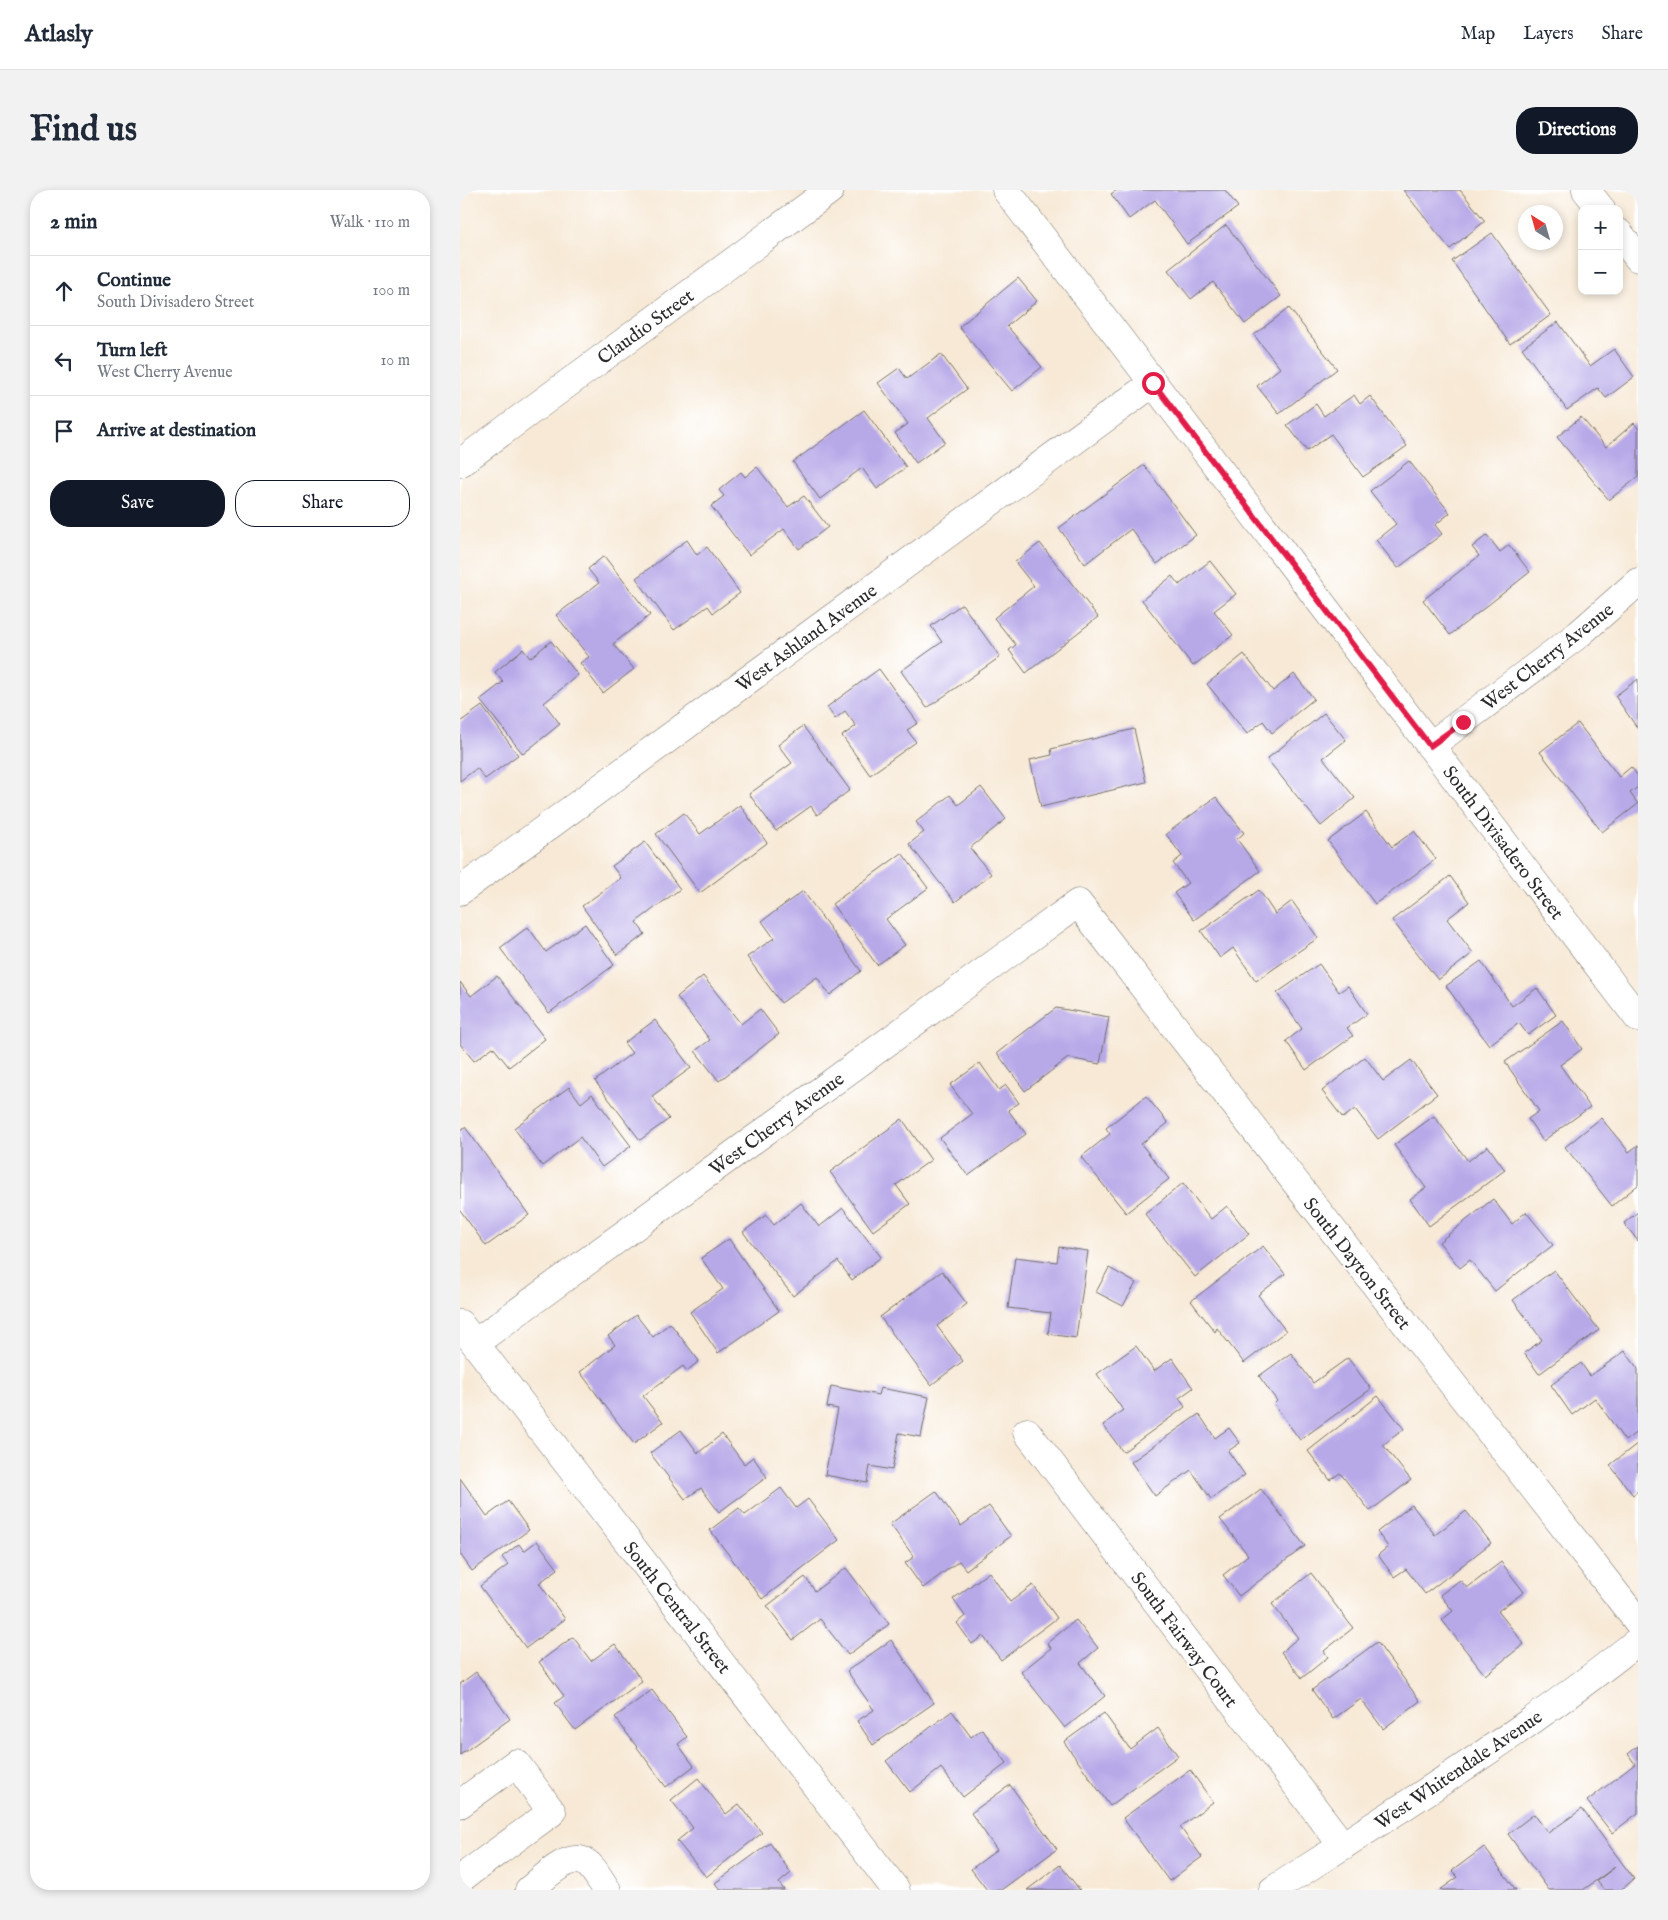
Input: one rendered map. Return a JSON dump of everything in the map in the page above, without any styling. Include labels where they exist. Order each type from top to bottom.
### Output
[{"type":"street","name":"Claudio Street","points":[[460,463],[830,190]]},
{"type":"street","name":"South Divisadero Street","points":[[1006,190],[1638,1018]]},
{"type":"street","points":[[1586,190],[1598,205]]},
{"type":"street","points":[[1623,238],[1638,258]]},
{"type":"street","name":"West Ashland Avenue","points":[[460,891],[1153,383]]},
{"type":"street","name":"West Cherry Avenue","points":[[1430,746],[1579,634],[1638,582]]},
{"type":"street","name":"West Cherry Avenue","points":[[467,1333],[1078,903]]},
{"type":"street","name":"South Dayton Street","points":[[1078,903],[1638,1622]]},
{"type":"street","name":"South Central Street","points":[[467,1333],[896,1890]]},
{"type":"street","name":"South Fairway Court","points":[[1027,1432],[1343,1846]]},
{"type":"street","name":"West Whitendale Avenue","points":[[1273,1890],[1524,1726],[1592,1678],[1638,1641]]},
{"type":"street","points":[[460,1804],[516,1763],[552,1812],[460,1879]]},
{"type":"street","points":[[529,1890],[564,1862],[575,1860],[587,1863],[607,1890]]},
{"type":"building","points":[[1117,190],[1225,190],[1238,207],[1187,244],[1155,200],[1129,219],[1111,194]]},
{"type":"building","points":[[1403,190],[1460,190],[1485,221],[1450,249]]},
{"type":"building","points":[[1226,225],[1281,296],[1245,324],[1213,282],[1191,299],[1168,270]]},
{"type":"building","points":[[1492,233],[1551,315],[1510,344],[1452,261]]},
{"type":"building","points":[[1018,278],[1037,301],[1007,326],[1042,367],[1012,391],[959,327]]},
{"type":"building","points":[[1289,308],[1337,369],[1279,414],[1257,386],[1280,368],[1254,335]]},
{"type":"building","points":[[1558,322],[1590,366],[1614,349],[1634,377],[1606,398],[1598,388],[1567,410],[1522,348]]},
{"type":"building","points":[[941,354],[967,389],[928,418],[945,442],[916,463],[895,433],[908,424],[878,383],[899,368],[907,379]]},
{"type":"building","points":[[1354,395],[1360,404],[1370,396],[1407,446],[1363,477],[1331,434],[1307,451],[1287,425],[1316,404],[1324,416]]},
{"type":"building","points":[[864,410],[906,467],[877,489],[862,468],[820,499],[793,462]]},
{"type":"building","points":[[1581,417],[1606,447],[1634,423],[1638,428],[1638,477],[1609,500],[1557,437]]},
{"type":"building","points":[[1409,461],[1450,513],[1435,525],[1442,534],[1398,568],[1376,540],[1396,524],[1370,491]]},
{"type":"building","points":[[1144,465],[1196,535],[1157,564],[1131,529],[1085,564],[1059,528]]},
{"type":"building","points":[[757,467],[788,507],[804,496],[828,527],[799,549],[784,529],[749,555],[711,506],[724,496],[719,490],[741,472],[745,477]]},
{"type":"building","points":[[1487,535],[1500,552],[1509,545],[1530,572],[1450,635],[1423,600],[1479,556],[1472,547]]},
{"type":"building","points":[[687,540],[697,555],[707,547],[740,593],[713,613],[708,606],[674,630],[636,578]]},
{"type":"building","points":[[1040,543],[1098,617],[1026,673],[1009,650],[1016,645],[994,618],[1034,586],[1015,562]]},
{"type":"building","points":[[604,556],[650,615],[613,644],[634,669],[603,693],[580,663],[589,657],[556,615],[599,583],[588,569]]},
{"type":"building","points":[[1210,561],[1236,594],[1214,611],[1233,635],[1193,666],[1142,600],[1172,576],[1179,585]]},
{"type":"building","points":[[962,604],[1000,657],[927,708],[901,671],[942,642],[931,626]]},
{"type":"building","points":[[551,641],[578,675],[544,703],[560,724],[523,754],[480,700],[503,682],[495,672],[523,649],[530,658]]},
{"type":"building","points":[[1244,654],[1273,691],[1294,674],[1314,699],[1272,733],[1263,721],[1247,734],[1207,684]]},
{"type":"building","points":[[879,669],[918,723],[907,730],[916,742],[870,775],[842,736],[856,726],[845,711],[835,719],[827,707]]},
{"type":"building","points":[[1638,679],[1638,729],[1615,696]]},
{"type":"building","points":[[482,706],[518,755],[485,779],[477,768],[460,781],[460,722]]},
{"type":"building","points":[[1324,713],[1346,740],[1323,758],[1355,798],[1321,826],[1267,759]]},
{"type":"building","points":[[1578,723],[1619,777],[1631,767],[1638,776],[1638,787],[1630,793],[1638,804],[1602,832],[1540,752]]},
{"type":"building","points":[[803,726],[850,790],[817,815],[811,806],[776,831],[749,794],[792,763],[778,745]]},
{"type":"building","points":[[1134,729],[1146,782],[1041,807],[1030,760],[1052,755],[1051,749]]},
{"type":"building","points":[[981,787],[1006,819],[970,848],[991,874],[955,902],[909,844],[924,832],[916,822],[950,795],[958,805]]},
{"type":"building","points":[[1216,797],[1244,833],[1237,839],[1260,871],[1194,920],[1174,893],[1188,883],[1173,863],[1182,856],[1166,834]]},
{"type":"building","points":[[740,805],[767,843],[700,893],[656,834],[684,813],[700,834]]},
{"type":"building","points":[[1366,812],[1392,847],[1414,831],[1436,859],[1375,904],[1328,841]]},
{"type":"building","points":[[645,842],[680,889],[636,922],[645,934],[617,955],[582,906],[621,878],[612,866]]},
{"type":"building","points":[[902,853],[928,888],[886,919],[905,945],[877,965],[832,904]]},
{"type":"building","points":[[1450,876],[1469,902],[1447,919],[1473,953],[1438,980],[1392,920]]},
{"type":"building","points":[[1259,890],[1275,914],[1292,901],[1318,938],[1256,981],[1233,948],[1220,958],[1201,931]]},
{"type":"building","points":[[803,891],[861,971],[830,995],[817,977],[781,1003],[747,957],[774,938],[762,921]]},
{"type":"building","points":[[585,924],[614,965],[549,1013],[500,948],[528,927],[546,952]]},
{"type":"building","points":[[1481,961],[1512,1006],[1537,988],[1556,1015],[1528,1035],[1519,1023],[1489,1045],[1446,986]]},
{"type":"building","points":[[1319,964],[1339,992],[1348,986],[1367,1014],[1347,1028],[1353,1036],[1306,1070],[1286,1041],[1302,1029],[1277,993]]},
{"type":"building","points":[[497,976],[545,1039],[509,1067],[493,1047],[474,1061],[460,1044],[460,982],[471,996]]},
{"type":"building","points":[[703,976],[741,1024],[760,1009],[779,1034],[719,1081],[695,1051],[710,1040],[677,997]]},
{"type":"building","points":[[1056,1008],[1109,1017],[1100,1064],[1068,1058],[1025,1091],[997,1053]]},
{"type":"building","points":[[655,1020],[691,1068],[652,1096],[669,1119],[640,1140],[595,1081],[632,1053],[624,1043]]},
{"type":"building","points":[[1563,1021],[1582,1049],[1560,1065],[1590,1107],[1543,1141],[1528,1119],[1539,1111],[1505,1062]]},
{"type":"building","points":[[1365,1057],[1383,1081],[1411,1060],[1437,1094],[1378,1139],[1355,1109],[1343,1118],[1322,1091]]},
{"type":"building","points":[[980,1063],[999,1090],[1006,1085],[1019,1103],[1008,1110],[1026,1134],[968,1176],[940,1138],[972,1114],[950,1085]]},
{"type":"building","points":[[569,1087],[581,1103],[592,1094],[631,1146],[602,1167],[580,1137],[542,1166],[514,1128]]},
{"type":"building","points":[[1146,1096],[1168,1123],[1141,1144],[1169,1179],[1126,1213],[1081,1157],[1110,1134],[1106,1128]]},
{"type":"building","points":[[1434,1116],[1468,1161],[1488,1146],[1505,1170],[1429,1226],[1410,1199],[1426,1188],[1394,1145]]},
{"type":"building","points":[[1601,1118],[1629,1152],[1638,1145],[1638,1185],[1612,1206],[1565,1147]]},
{"type":"building","points":[[902,1119],[931,1160],[896,1185],[910,1204],[873,1231],[830,1172]]},
{"type":"building","points":[[465,1127],[529,1215],[486,1246],[460,1210],[460,1130]]},
{"type":"building","points":[[1183,1183],[1211,1219],[1227,1206],[1249,1234],[1195,1277],[1145,1214]]},
{"type":"building","points":[[1493,1199],[1512,1224],[1526,1212],[1553,1245],[1495,1291],[1470,1260],[1460,1268],[1439,1242]]},
{"type":"building","points":[[801,1203],[819,1227],[843,1208],[881,1257],[852,1280],[838,1261],[793,1296],[743,1232],[766,1215],[774,1225]]},
{"type":"building","points":[[1638,1212],[1638,1241],[1624,1223]]},
{"type":"building","points":[[729,1239],[779,1311],[718,1353],[690,1312],[723,1289],[701,1258]]},
{"type":"building","points":[[1263,1246],[1285,1274],[1258,1295],[1286,1331],[1244,1363],[1217,1328],[1215,1332],[1191,1301]]},
{"type":"building","points":[[1059,1247],[1088,1251],[1076,1338],[1048,1334],[1051,1313],[1008,1308],[1015,1257],[1057,1262]]},
{"type":"building","points":[[1109,1268],[1136,1283],[1123,1306],[1096,1292]]},
{"type":"building","points":[[1554,1270],[1599,1330],[1539,1374],[1524,1353],[1542,1340],[1513,1300]]},
{"type":"building","points":[[942,1271],[967,1304],[937,1326],[963,1361],[931,1385],[880,1317]]},
{"type":"building","points":[[636,1315],[653,1337],[670,1323],[699,1361],[687,1371],[683,1366],[643,1396],[663,1422],[634,1444],[580,1372],[615,1345],[608,1336]]},
{"type":"building","points":[[1136,1346],[1154,1371],[1172,1358],[1193,1388],[1179,1398],[1185,1407],[1123,1452],[1103,1425],[1123,1410],[1097,1374]]},
{"type":"building","points":[[1625,1351],[1638,1369],[1638,1431],[1625,1441],[1595,1398],[1572,1415],[1551,1385],[1581,1363],[1590,1376]]},
{"type":"building","points":[[1291,1353],[1313,1383],[1348,1358],[1371,1389],[1300,1440],[1274,1404],[1277,1401],[1259,1376]]},
{"type":"building","points":[[831,1386],[878,1395],[880,1388],[929,1397],[921,1437],[899,1433],[892,1470],[870,1466],[867,1483],[825,1475],[838,1409],[827,1407]]},
{"type":"building","points":[[1378,1396],[1404,1429],[1383,1445],[1411,1480],[1370,1511],[1340,1473],[1330,1480],[1308,1451]]},
{"type":"building","points":[[1199,1414],[1215,1438],[1229,1428],[1240,1443],[1228,1451],[1245,1475],[1211,1499],[1191,1470],[1155,1496],[1131,1462]]},
{"type":"building","points":[[681,1430],[698,1453],[722,1434],[744,1464],[753,1457],[767,1477],[719,1512],[701,1488],[685,1499],[650,1453]]},
{"type":"building","points":[[1638,1443],[1638,1491],[1633,1495],[1610,1465]]},
{"type":"building","points":[[460,1478],[487,1516],[508,1501],[529,1530],[472,1571],[460,1554]]},
{"type":"building","points":[[781,1488],[796,1508],[808,1499],[839,1540],[762,1599],[710,1530],[739,1508],[745,1515]]},
{"type":"building","points":[[1261,1489],[1305,1546],[1239,1596],[1223,1575],[1248,1555],[1220,1519]]},
{"type":"building","points":[[936,1491],[961,1526],[989,1506],[1011,1536],[966,1570],[959,1561],[923,1588],[905,1563],[914,1557],[890,1524]]},
{"type":"building","points":[[1412,1505],[1435,1535],[1466,1511],[1491,1543],[1425,1594],[1406,1569],[1394,1577],[1378,1555],[1388,1547],[1377,1532]]},
{"type":"building","points":[[537,1541],[558,1569],[539,1583],[565,1619],[526,1648],[480,1586],[508,1565],[502,1557],[519,1544],[524,1551]]},
{"type":"building","points":[[1501,1562],[1524,1592],[1498,1611],[1524,1644],[1485,1675],[1442,1620],[1453,1611],[1440,1595],[1460,1580],[1467,1588]]},
{"type":"building","points":[[846,1568],[889,1624],[848,1655],[820,1619],[793,1640],[767,1606],[805,1577],[815,1591]]},
{"type":"building","points":[[989,1572],[1010,1602],[1033,1585],[1057,1618],[1001,1660],[983,1636],[972,1644],[957,1623],[965,1616],[953,1599]]},
{"type":"building","points":[[1311,1573],[1353,1628],[1324,1651],[1328,1657],[1302,1678],[1281,1652],[1298,1638],[1272,1604]]},
{"type":"building","points":[[1076,1620],[1098,1648],[1080,1663],[1105,1696],[1065,1728],[1021,1672],[1051,1648],[1047,1643]]},
{"type":"building","points":[[573,1637],[591,1661],[615,1644],[642,1681],[575,1730],[555,1703],[564,1696],[539,1662]]},
{"type":"building","points":[[891,1640],[934,1703],[873,1745],[857,1721],[874,1710],[847,1671]]},
{"type":"building","points":[[1377,1642],[1420,1701],[1383,1729],[1361,1699],[1333,1719],[1312,1690]]},
{"type":"building","points":[[476,1672],[510,1719],[460,1755],[460,1684]]},
{"type":"building","points":[[652,1690],[687,1737],[678,1744],[694,1766],[666,1787],[615,1717]]},
{"type":"building","points":[[952,1711],[971,1737],[982,1729],[1007,1763],[963,1797],[941,1768],[910,1792],[886,1761]]},
{"type":"building","points":[[1104,1713],[1130,1749],[1158,1728],[1178,1756],[1110,1806],[1064,1742]]},
{"type":"building","points":[[1638,1746],[1638,1813],[1612,1833],[1587,1801],[1635,1764],[1628,1754]]},
{"type":"building","points":[[1190,1770],[1213,1802],[1180,1827],[1202,1857],[1169,1881],[1123,1818]]},
{"type":"building","points":[[698,1778],[726,1814],[739,1804],[762,1833],[706,1877],[677,1841],[693,1828],[671,1800]]},
{"type":"building","points":[[1010,1785],[1057,1849],[1001,1890],[987,1890],[971,1869],[997,1850],[971,1813]]},
{"type":"building","points":[[1582,1809],[1634,1879],[1621,1890],[1604,1890],[1597,1881],[1615,1867],[1583,1890],[1549,1890],[1508,1834],[1534,1814],[1548,1833]]},
{"type":"building","points":[[770,1843],[791,1873],[779,1883],[784,1890],[720,1890],[715,1883]]},
{"type":"building","points":[[1484,1847],[1516,1890],[1440,1890],[1458,1877],[1452,1871]]},
{"type":"building","points":[[1060,1865],[1080,1890],[1027,1890]]},
{"type":"route","points":[[1153,383],[1430,746],[1463,722]]}]
